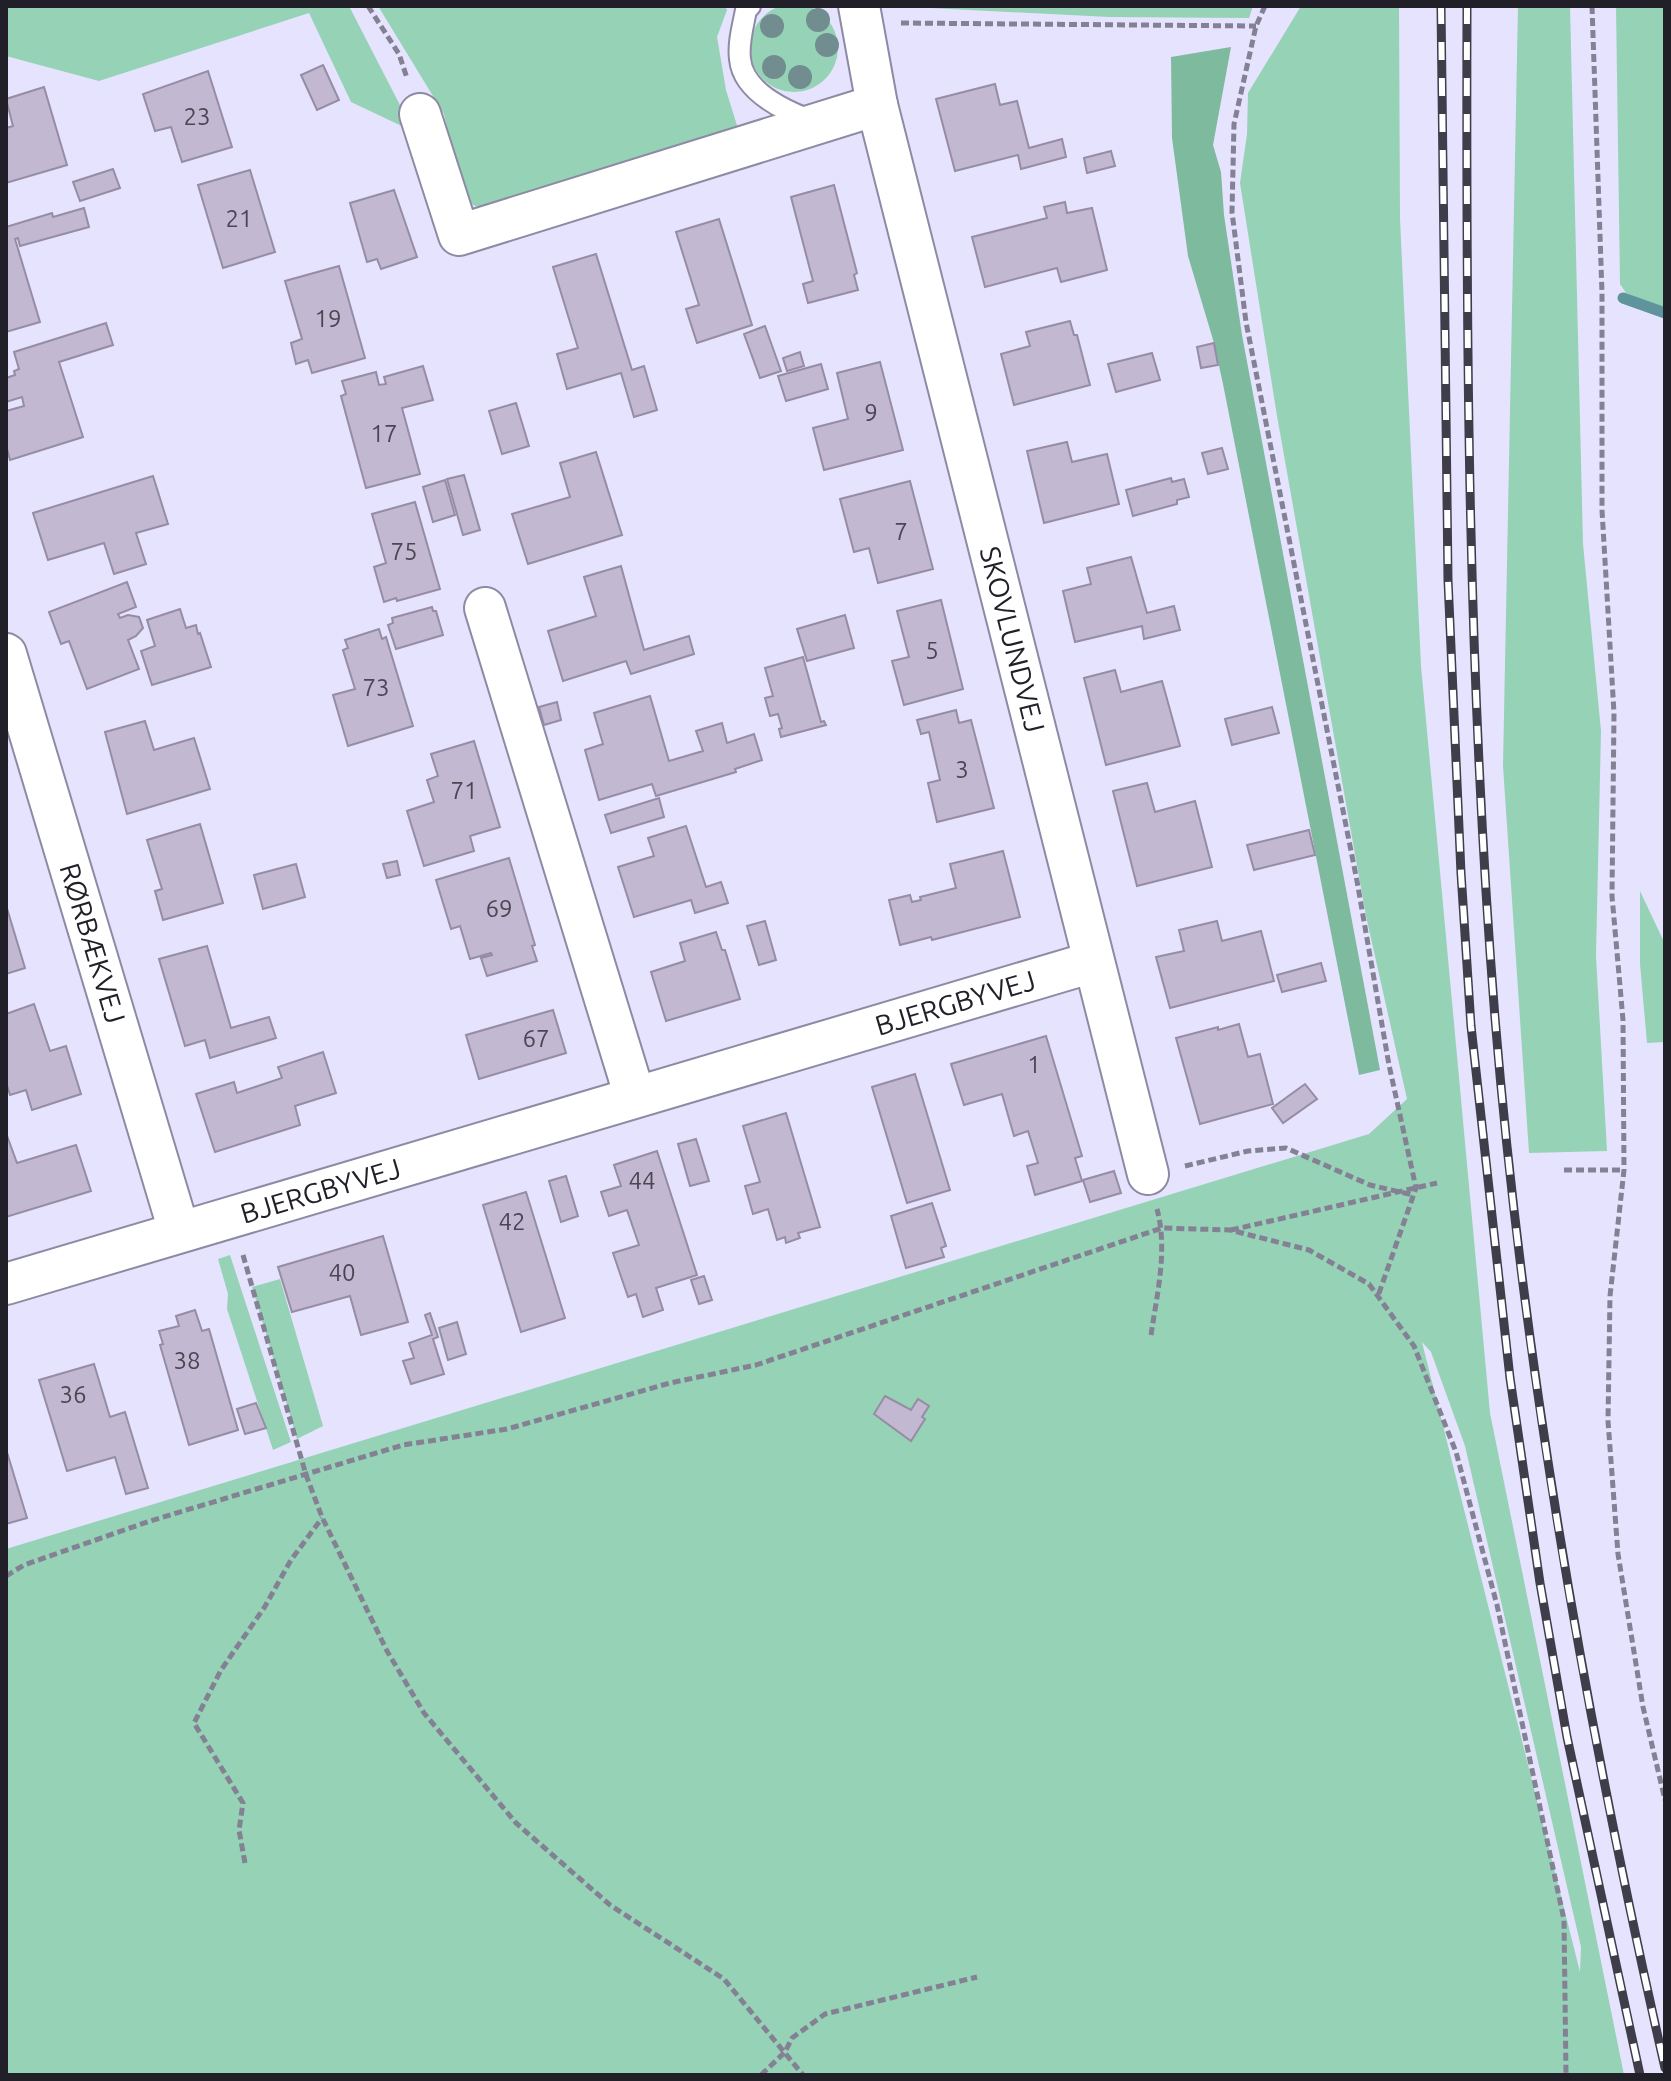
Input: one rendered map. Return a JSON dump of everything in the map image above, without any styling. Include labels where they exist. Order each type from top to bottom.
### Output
[{"type":"street","name":"SKOVLUNDVEJ","points":[[860,14],[877,105],[1148,1174]]},
{"type":"street","points":[[420,114],[459,235],[877,105]]},
{"type":"street","points":[[485,608],[635,1097]]},
{"type":"street","name":"RØRBÆKVEJ","points":[[6,654],[179,1231]]},
{"type":"street","name":"BJERGBYVEJ","points":[[6,1284],[1093,962]]},
{"type":"lane","points":[[750,6],[746,10],[739,48],[740,64],[751,85],[787,112],[817,123]]},
{"type":"path","points":[[368,6],[399,54],[420,114]]},
{"type":"path","points":[[1265,6],[1256,26],[1234,124],[1232,212],[1244,306],[1357,881],[1414,1191],[1378,1296]]},
{"type":"path","points":[[1592,6],[1602,293],[1602,510],[1614,713],[1612,896],[1623,1020],[1624,1170],[1610,1296],[1608,1421],[1618,1554],[1643,1707],[1665,1800]]},
{"type":"path","points":[[860,14],[1256,26]]},
{"type":"path","points":[[1148,1174],[1248,1151],[1286,1148],[1370,1185],[1399,1192]]},
{"type":"path","points":[[1564,1170],[1624,1170]]},
{"type":"path","points":[[1230,1230],[1414,1191],[1437,1183]]},
{"type":"path","points":[[231,1217],[306,1475],[322,1517],[387,1651],[424,1713],[516,1823],[610,1905],[724,1979],[803,2075]]},
{"type":"path","points":[[6,1576],[24,1565],[150,1521],[403,1445],[507,1429],[670,1383],[756,1365],[1162,1228],[1230,1230],[1309,1250],[1369,1284],[1378,1296],[1414,1346],[1456,1452],[1497,1605],[1564,1920],[1566,2075]]},
{"type":"path","points":[[1151,1335],[1160,1278],[1162,1228]]},
{"type":"path","points":[[245,1863],[239,1830],[243,1803],[194,1723],[221,1670],[322,1517]]},
{"type":"path","points":[[761,2075],[785,2052],[792,2038],[825,2014],[977,1977]]},
{"type":"green space","points":[[794,4],[819,11],[831,23],[838,48],[831,73],[819,85],[794,92],[769,85],[757,73],[750,48],[757,23],[769,11]]},
{"type":"green space","points":[[6,6],[349,6],[402,109],[408,129],[351,102],[309,13],[99,81],[6,56]]},
{"type":"green space","points":[[378,6],[725,6],[727,10],[717,37],[726,90],[739,132],[480,208],[462,200],[444,114]]},
{"type":"green space","points":[[891,6],[1253,6],[1249,18],[1109,17]]},
{"type":"green space","points":[[1301,6],[1399,6],[1400,219],[1421,666],[1490,1413],[1624,2075],[6,2075],[6,1549],[1369,1134],[1407,1099],[1366,916],[1277,416],[1240,183],[1247,134],[1248,93]],"holes":[[[1422,1342],[1431,1352],[1465,1446],[1581,1947],[1580,1972]]]},
{"type":"green space","points":[[1518,6],[1570,6],[1583,544],[1601,731],[1596,956],[1607,1151],[1529,1153],[1503,766]]},
{"type":"green space","points":[[1616,6],[1665,6],[1665,310],[1626,293],[1620,284]]},
{"type":"green space","points":[[1231,47],[1213,145],[1221,172],[1224,215],[1242,335],[1380,1070],[1359,1075],[1223,384],[1188,256],[1172,138],[1171,57]]},
{"type":"green space","points":[[1640,891],[1665,944],[1665,1042],[1647,1043],[1640,964]]},
{"type":"green space","points":[[230,1255],[291,1442],[273,1450],[227,1309],[228,1294],[218,1259]]},
{"type":"green space","points":[[280,1279],[323,1426],[297,1439],[252,1287]]},
{"type":"building","points":[[323,65],[339,100],[317,110],[301,75]]},
{"type":"building","points":[[208,71],[232,147],[182,162],[171,127],[155,131],[143,94]]},
{"type":"building","points":[[995,84],[1000,105],[1017,101],[1029,148],[1062,139],[1066,157],[1021,169],[1018,155],[955,171],[936,99]]},
{"type":"building","points":[[44,87],[67,165],[6,183],[6,128],[13,126],[6,99]]},
{"type":"building","points":[[1111,151],[1115,166],[1087,173],[1084,158]]},
{"type":"building","points":[[113,169],[120,188],[80,201],[73,182]]},
{"type":"building","points":[[250,170],[275,252],[223,268],[198,185]]},
{"type":"building","points":[[834,185],[857,273],[854,275],[858,290],[808,303],[803,284],[813,281],[791,197]]},
{"type":"building","points":[[394,190],[417,257],[381,269],[377,259],[367,262],[350,203]]},
{"type":"building","points":[[1065,202],[1067,213],[1092,208],[1107,270],[1061,282],[1057,268],[985,287],[972,237],[1047,218],[1044,207]]},
{"type":"building","points":[[84,208],[89,227],[20,246],[18,238],[15,239],[40,322],[6,332],[6,227],[52,213],[53,217]]},
{"type":"building","points":[[719,219],[752,325],[697,343],[686,309],[699,305],[676,232]]},
{"type":"building","points":[[596,254],[632,370],[644,366],[657,410],[634,417],[621,373],[567,389],[557,354],[578,348],[553,267]]},
{"type":"building","points":[[339,266],[365,358],[312,373],[308,360],[296,364],[291,343],[302,339],[285,281]]},
{"type":"building","points":[[1070,321],[1074,335],[1077,335],[1090,385],[1014,405],[1001,354],[1030,346],[1026,332]]},
{"type":"building","points":[[106,323],[113,345],[59,362],[83,437],[10,460],[6,445],[6,411],[24,406],[22,397],[6,402],[6,378],[15,375],[14,371],[19,369],[14,352]]},
{"type":"building","points":[[765,326],[781,371],[760,378],[744,334]]},
{"type":"building","points":[[1214,343],[1218,365],[1201,368],[1197,347]]},
{"type":"building","points":[[800,352],[804,366],[787,371],[783,358]]},
{"type":"building","points":[[1152,353],[1160,380],[1116,392],[1108,364]]},
{"type":"building","points":[[880,362],[903,450],[824,470],[813,428],[848,419],[837,373]]},
{"type":"building","points":[[821,364],[828,389],[786,401],[778,376]]},
{"type":"building","points":[[423,366],[433,400],[402,408],[420,474],[366,488],[341,396],[346,394],[342,381],[376,372],[379,385],[386,384],[384,377]]},
{"type":"building","points":[[516,403],[529,446],[502,454],[489,411]]},
{"type":"building","points":[[1067,442],[1072,462],[1107,454],[1119,504],[1044,523],[1027,451]]},
{"type":"building","points":[[1222,448],[1228,469],[1208,474],[1202,453]]},
{"type":"building","points":[[596,452],[622,535],[528,564],[512,514],[570,497],[560,463]]},
{"type":"building","points":[[464,475],[480,530],[463,535],[447,479]]},
{"type":"building","points":[[153,476],[168,524],[136,533],[146,564],[114,574],[104,543],[48,560],[33,513]]},
{"type":"building","points":[[1171,478],[1172,482],[1184,479],[1189,497],[1177,500],[1177,504],[1133,516],[1126,490]]},
{"type":"building","points":[[445,480],[455,515],[433,522],[423,487]]},
{"type":"building","points":[[910,481],[933,569],[878,583],[869,548],[854,552],[840,499]]},
{"type":"building","points":[[415,502],[440,589],[384,602],[374,567],[386,563],[372,514]]},
{"type":"building","points":[[1131,557],[1147,613],[1174,606],[1180,630],[1144,639],[1142,626],[1075,642],[1063,591],[1091,584],[1087,568]]},
{"type":"building","points":[[621,566],[644,650],[689,636],[694,654],[631,674],[626,661],[563,681],[548,631],[596,616],[584,577]]},
{"type":"building","points":[[127,582],[136,607],[118,614],[120,618],[128,615],[139,617],[143,628],[128,640],[139,669],[87,689],[69,641],[61,644],[49,612]]},
{"type":"building","points":[[941,600],[963,689],[904,705],[892,661],[909,657],[897,611]]},
{"type":"building","points":[[432,607],[443,635],[396,649],[388,625],[393,623],[392,618]]},
{"type":"building","points":[[180,609],[186,628],[196,625],[211,667],[152,685],[141,651],[155,646],[147,620]]},
{"type":"building","points":[[845,615],[854,648],[807,661],[797,629]]},
{"type":"building","points":[[379,629],[382,639],[386,637],[413,726],[348,746],[333,695],[355,689],[343,650],[348,648],[345,640]]},
{"type":"building","points":[[803,657],[821,722],[824,721],[826,725],[781,737],[778,714],[770,716],[765,698],[773,696],[765,668]]},
{"type":"building","points":[[1115,670],[1121,692],[1162,681],[1180,746],[1106,765],[1084,678]]},
{"type":"building","points":[[650,696],[669,761],[703,751],[696,731],[722,723],[727,743],[754,734],[762,760],[735,769],[736,772],[656,796],[652,784],[599,800],[585,750],[603,744],[594,713]]},
{"type":"building","points":[[557,702],[561,720],[544,725],[539,707]]},
{"type":"building","points":[[1272,707],[1279,733],[1232,745],[1225,719]]},
{"type":"building","points":[[956,710],[959,723],[971,720],[994,808],[937,822],[928,783],[940,780],[929,732],[921,734],[917,720]]},
{"type":"building","points":[[145,721],[154,750],[194,738],[210,789],[127,814],[105,732]]},
{"type":"building","points":[[474,741],[500,827],[470,836],[474,851],[424,866],[407,811],[434,802],[427,780],[438,776],[431,754]]},
{"type":"building","points":[[1147,783],[1155,812],[1195,801],[1212,867],[1137,886],[1113,791]]},
{"type":"building","points":[[659,798],[664,817],[611,833],[605,815]]},
{"type":"building","points":[[200,824],[223,903],[163,920],[155,891],[162,889],[147,840]]},
{"type":"building","points":[[686,826],[706,887],[721,882],[728,903],[695,913],[691,900],[634,917],[618,867],[654,856],[648,838]]},
{"type":"building","points":[[1309,830],[1315,855],[1254,870],[1247,845]]},
{"type":"building","points":[[1003,851],[1020,917],[932,940],[931,937],[900,945],[889,900],[910,895],[912,902],[956,888],[950,864]]},
{"type":"building","points":[[509,858],[537,961],[487,976],[481,958],[491,953],[470,959],[460,926],[451,929],[436,880]]},
{"type":"building","points":[[397,861],[400,875],[387,878],[383,864]]},
{"type":"building","points":[[296,864],[305,897],[263,909],[254,875]]},
{"type":"building","points":[[6,905],[25,968],[6,974]]},
{"type":"building","points":[[765,921],[776,960],[759,965],[747,926]]},
{"type":"building","points":[[1217,921],[1222,941],[1261,931],[1274,981],[1170,1008],[1156,957],[1184,951],[1179,930]]},
{"type":"building","points":[[716,932],[722,950],[725,950],[740,999],[666,1021],[651,972],[685,961],[680,943]]},
{"type":"building","points":[[207,946],[231,1028],[269,1017],[276,1038],[210,1058],[205,1040],[185,1046],[159,959]]},
{"type":"building","points":[[1321,963],[1326,981],[1282,992],[1277,975]]},
{"type":"building","points":[[34,1004],[50,1051],[66,1046],[81,1094],[32,1110],[26,1090],[10,1095],[6,1082],[6,1014]]},
{"type":"building","points":[[553,1010],[566,1053],[479,1079],[466,1035]]},
{"type":"building","points":[[1239,1024],[1248,1057],[1260,1054],[1273,1104],[1200,1124],[1176,1038]]},
{"type":"building","points":[[1046,1036],[1082,1156],[1075,1158],[1082,1181],[1035,1195],[1027,1166],[1038,1163],[1028,1131],[1014,1136],[1002,1094],[964,1105],[951,1064]]},
{"type":"building","points":[[323,1052],[336,1093],[295,1106],[300,1125],[215,1152],[196,1094],[234,1082],[237,1093],[282,1078],[278,1067]]},
{"type":"building","points":[[915,1074],[950,1190],[907,1203],[872,1087]]},
{"type":"building","points":[[1305,1084],[1317,1099],[1283,1123],[1272,1108]]},
{"type":"building","points":[[786,1113],[820,1227],[798,1233],[800,1238],[786,1243],[785,1237],[777,1240],[768,1209],[753,1214],[745,1186],[760,1182],[743,1126]]},
{"type":"building","points":[[6,1133],[17,1163],[76,1145],[91,1191],[6,1217]]},
{"type":"building","points":[[696,1139],[709,1181],[690,1186],[678,1144]]},
{"type":"building","points":[[657,1151],[697,1275],[656,1288],[663,1310],[643,1317],[636,1294],[628,1297],[613,1253],[639,1245],[627,1210],[609,1216],[601,1192],[621,1186],[614,1165]]},
{"type":"building","points":[[1114,1171],[1121,1193],[1090,1202],[1083,1180]]},
{"type":"building","points":[[566,1176],[578,1216],[561,1222],[549,1181]]},
{"type":"building","points":[[526,1192],[565,1318],[521,1332],[483,1205]]},
{"type":"building","points":[[932,1203],[946,1246],[941,1248],[944,1257],[906,1268],[891,1216]]},
{"type":"building","points":[[383,1236],[408,1322],[361,1335],[350,1296],[292,1312],[278,1267]]},
{"type":"building","points":[[704,1276],[712,1300],[699,1304],[691,1280]]},
{"type":"building","points":[[195,1310],[202,1331],[209,1329],[238,1430],[189,1445],[160,1345],[163,1344],[159,1331],[179,1326],[176,1316]]},
{"type":"building","points":[[430,1313],[438,1337],[433,1339],[444,1374],[411,1384],[403,1361],[414,1358],[409,1343],[432,1335],[425,1315]]},
{"type":"building","points":[[457,1322],[466,1354],[448,1360],[439,1328]]},
{"type":"building","points":[[94,1364],[110,1417],[125,1412],[148,1488],[126,1494],[115,1457],[67,1471],[39,1380]]},
{"type":"building","points":[[885,1396],[911,1410],[918,1399],[929,1406],[911,1441],[874,1414]]},
{"type":"building","points":[[256,1403],[266,1428],[245,1434],[237,1409]]},
{"type":"building","points":[[6,1449],[27,1518],[6,1524]]},
{"type":"waterway","points":[[1623,298],[1665,313]]},
{"type":"railway","points":[[1441,6],[1448,580],[1471,1026],[1510,1378],[1540,1583],[1567,1737],[1640,2075]]},
{"type":"railway","points":[[1467,6],[1468,386],[1474,639],[1486,892],[1507,1151],[1561,1546],[1609,1808],[1665,2068]]}]
